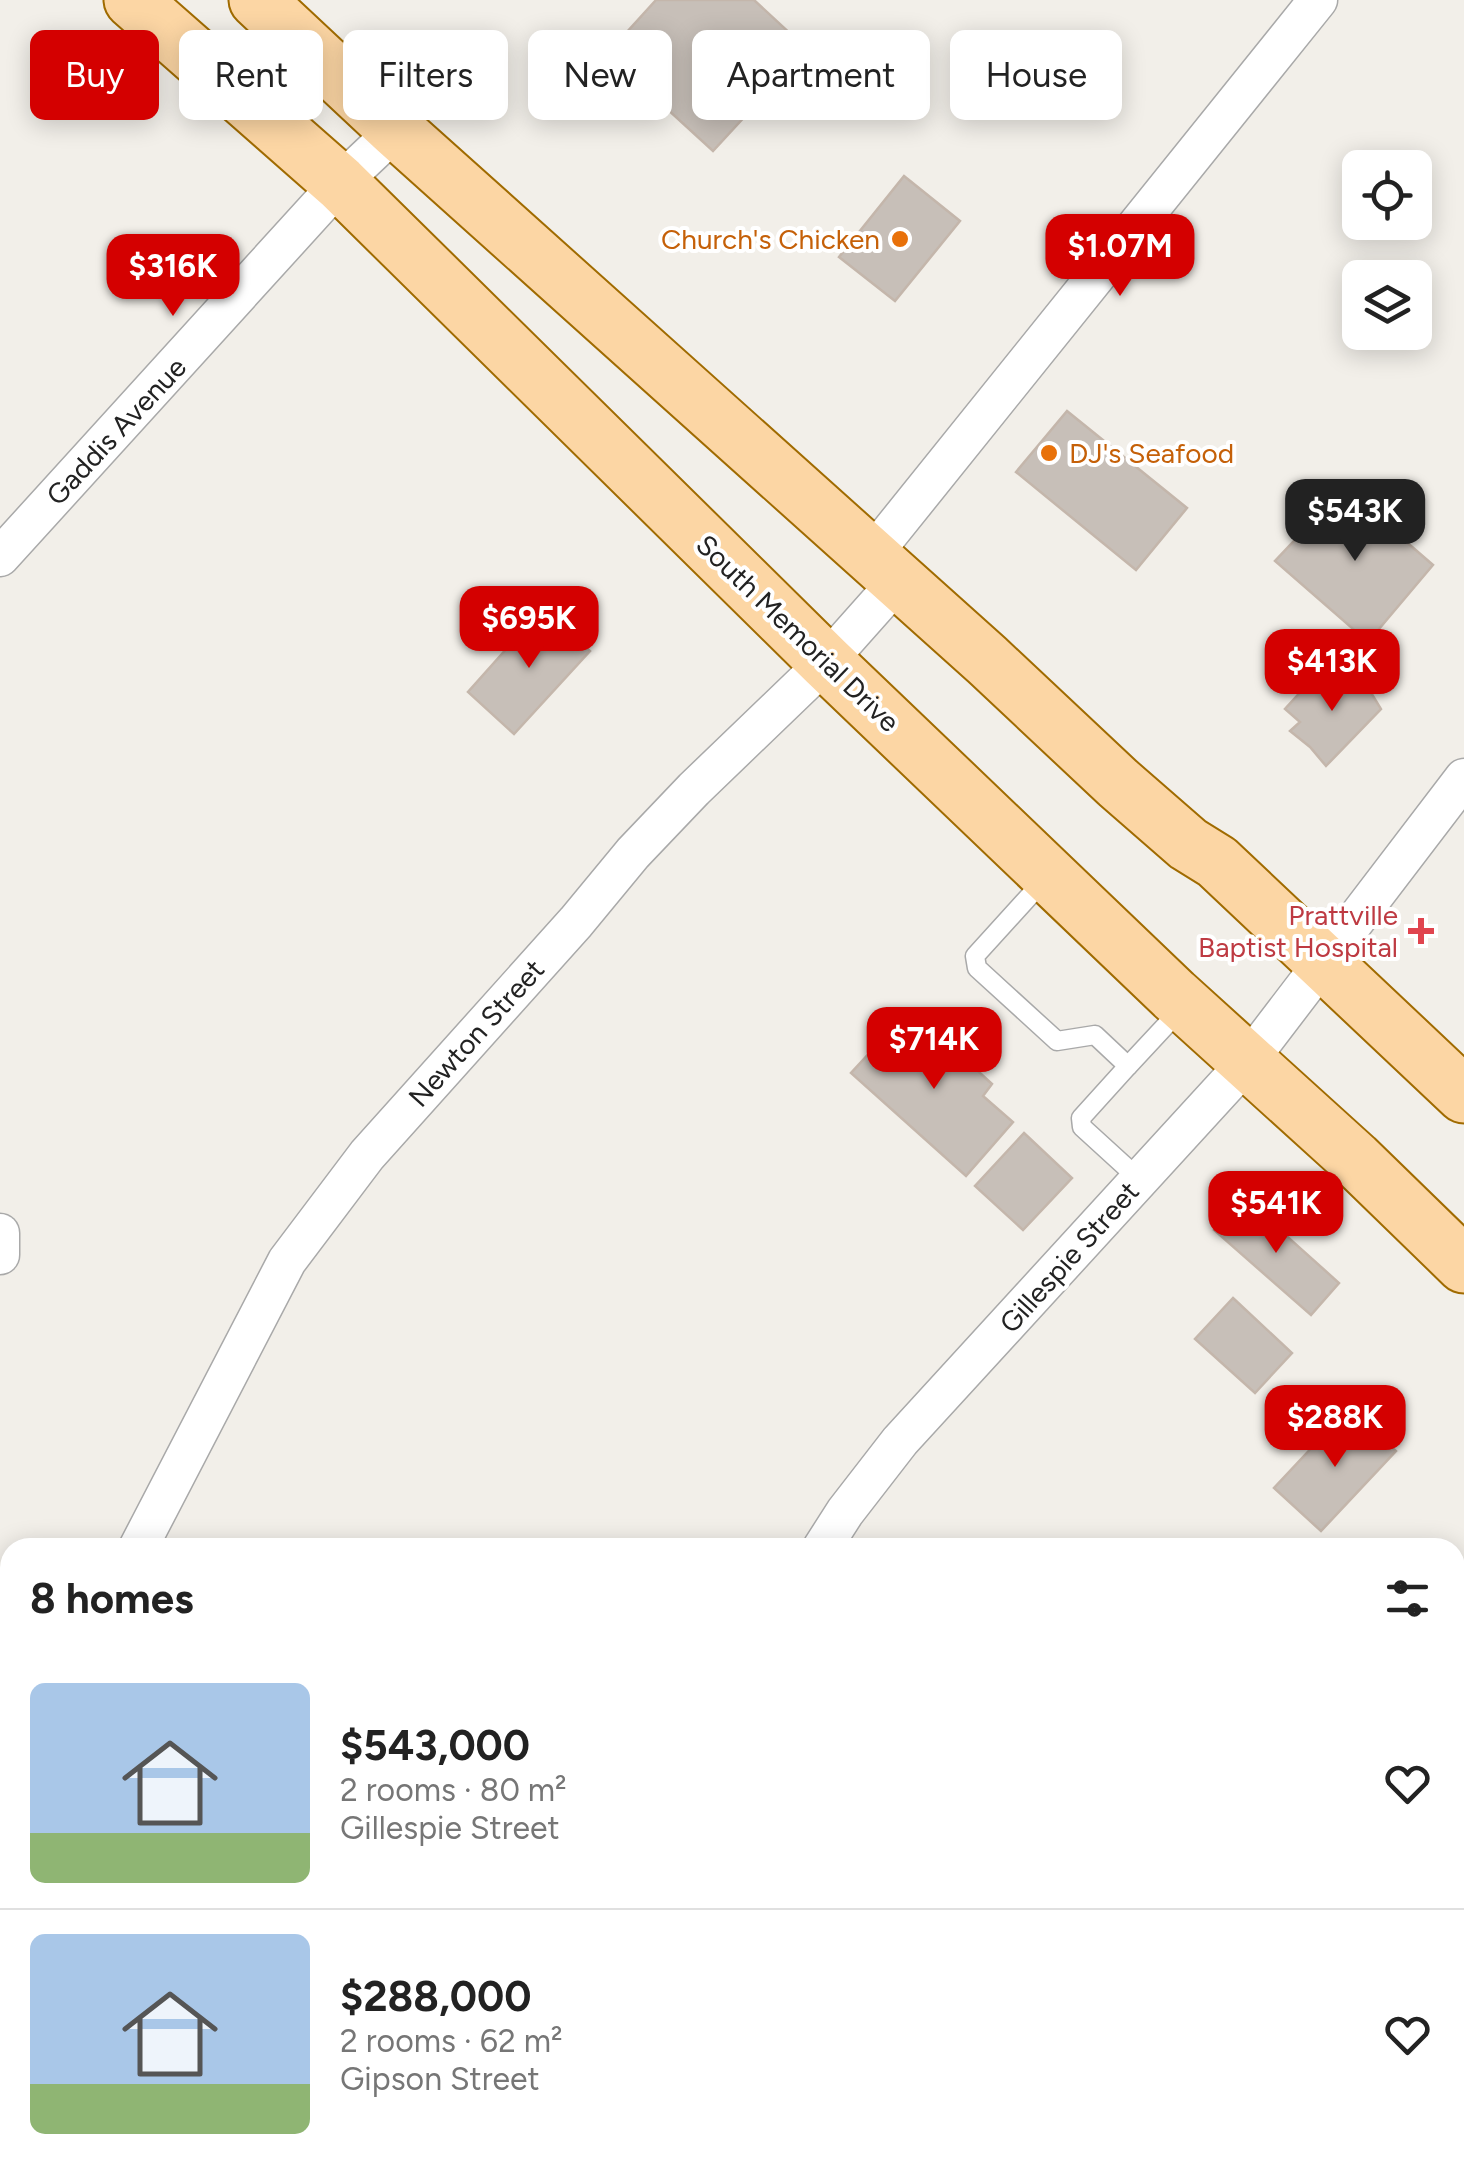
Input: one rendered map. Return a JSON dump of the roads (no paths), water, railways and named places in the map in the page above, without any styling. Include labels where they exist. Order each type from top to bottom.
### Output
[{"type":"main road","name":"South Memorial Drive","points":[[132,0],[340,183],[826,662],[1464,1265]]},
{"type":"main road","points":[[257,0],[1118,783],[1188,844],[1217,862],[1464,1095]]},
{"type":"street","name":"Newton Street","points":[[143,1538],[286,1261],[367,1155],[576,922],[632,853],[826,662],[885,568],[1318,0]]},
{"type":"street","name":"Gaddis Avenue","points":[[0,557],[340,183],[396,130]]},
{"type":"street","name":"Gillespie Street","points":[[828,1538],[900,1442],[1248,1061],[1464,778]]},
{"type":"street","points":[[0,1234],[0,1255]]},
{"type":"lane","points":[[1048,874],[975,956],[977,968],[1057,1041],[1094,1036],[1128,1066]]},
{"type":"lane","points":[[1140,1180],[1082,1127],[1081,1118],[1185,1005]]},
{"type":"place","name":"Church's Chicken","points":[[900,239]]},
{"type":"place","name":"DJ's Seafood","points":[[1049,453]]},
{"type":"place","name":"Prattville Baptist Hospital","points":[[1421,931]]}]
